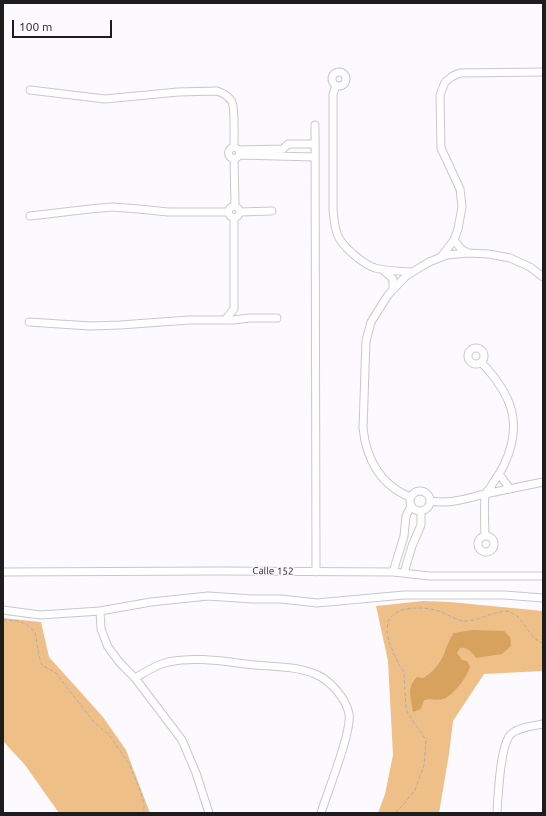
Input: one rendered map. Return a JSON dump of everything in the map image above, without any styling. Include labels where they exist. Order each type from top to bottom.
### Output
[{"type":"street","points":[[440,258],[454,240],[458,229],[462,208],[460,189],[441,148],[440,95],[445,82],[460,73],[543,72]]},
{"type":"street","points":[[336,86],[333,94],[334,223],[338,237],[349,250],[361,260],[373,267],[412,272]]},
{"type":"street","points":[[30,90],[105,99],[178,92],[217,91],[228,96],[233,103],[237,153],[235,206],[240,212]]},
{"type":"street","points":[[314,124],[316,572]]},
{"type":"street","points":[[237,153],[283,149],[288,144],[314,144]]},
{"type":"street","points":[[237,153],[314,157]]},
{"type":"street","points":[[228,212],[229,209],[235,206]]},
{"type":"street","points":[[30,216],[112,207],[139,208],[168,212],[228,212]]},
{"type":"street","points":[[240,212],[272,211]]},
{"type":"street","points":[[228,212],[230,216],[234,218]]},
{"type":"street","points":[[234,218],[237,217],[240,212]]},
{"type":"street","points":[[225,320],[234,309],[234,218]]},
{"type":"street","points":[[454,240],[462,250],[468,253]]},
{"type":"street","points":[[410,497],[394,488],[378,472],[368,452],[363,428],[366,341],[371,322],[378,308],[393,289],[406,276],[429,262],[447,255],[468,253],[489,254],[510,258],[541,273]]},
{"type":"street","points":[[383,269],[393,279],[393,289]]},
{"type":"street","points":[[234,309],[244,319]]},
{"type":"street","points":[[29,322],[90,326],[150,324],[189,320],[277,318]]},
{"type":"street","points":[[481,362],[497,380],[505,393],[512,407],[514,420],[510,452],[499,474],[485,494],[485,536]]},
{"type":"street","points":[[499,474],[510,489]]},
{"type":"street","points":[[430,501],[448,503],[543,482]]},
{"type":"street","points":[[416,491],[422,491],[428,495],[430,501],[428,508],[422,511],[415,510],[409,503],[410,497],[416,491]]},
{"type":"street","points":[[393,572],[404,536],[405,522],[411,506]]},
{"type":"street","points":[[404,573],[412,546],[421,525],[422,511]]},
{"type":"street","name":"Calle 152","points":[[3,572],[218,570],[393,572],[430,576],[543,576]]},
{"type":"street","points":[[3,610],[40,615],[100,611],[151,602],[208,596],[281,599],[317,603],[404,595],[504,595],[543,598]]},
{"type":"street","points":[[100,611],[101,629],[108,647],[120,663],[135,678],[182,740],[196,773],[209,813]]},
{"type":"street","points":[[135,678],[166,662],[204,659],[295,668],[316,674],[332,685],[345,701],[350,715],[347,734],[321,813]]},
{"type":"street","points":[[497,813],[500,774],[504,749],[509,735],[518,730],[543,724]]},
{"type":"path","points":[[395,813],[415,790],[424,765],[426,740],[406,709],[404,672],[399,665],[389,642],[387,632],[388,621],[395,614],[411,608],[438,610],[464,621],[475,620],[509,611],[516,615],[533,636],[543,643]]},
{"type":"path","points":[[3,620],[17,621],[26,624],[35,632],[42,665],[56,673],[93,721],[109,735],[129,764],[139,787],[144,804],[144,813]]},
{"type":"shaded area","points":[[423,601],[450,602],[543,611],[543,671],[484,674],[453,721],[439,813],[378,813],[385,794],[393,755],[388,661],[376,606]]},
{"type":"shaded area","points":[[3,618],[41,622],[49,657],[103,717],[126,750],[150,813],[59,813],[25,765],[3,741]]},
{"type":"shaded area","points":[[473,630],[504,631],[510,637],[511,646],[502,654],[476,658],[469,650],[460,648],[457,653],[462,660],[467,661],[470,666],[467,675],[455,690],[447,697],[440,700],[424,700],[421,709],[413,712],[410,693],[411,685],[417,677],[423,678],[438,665],[449,640],[454,633]]}]
